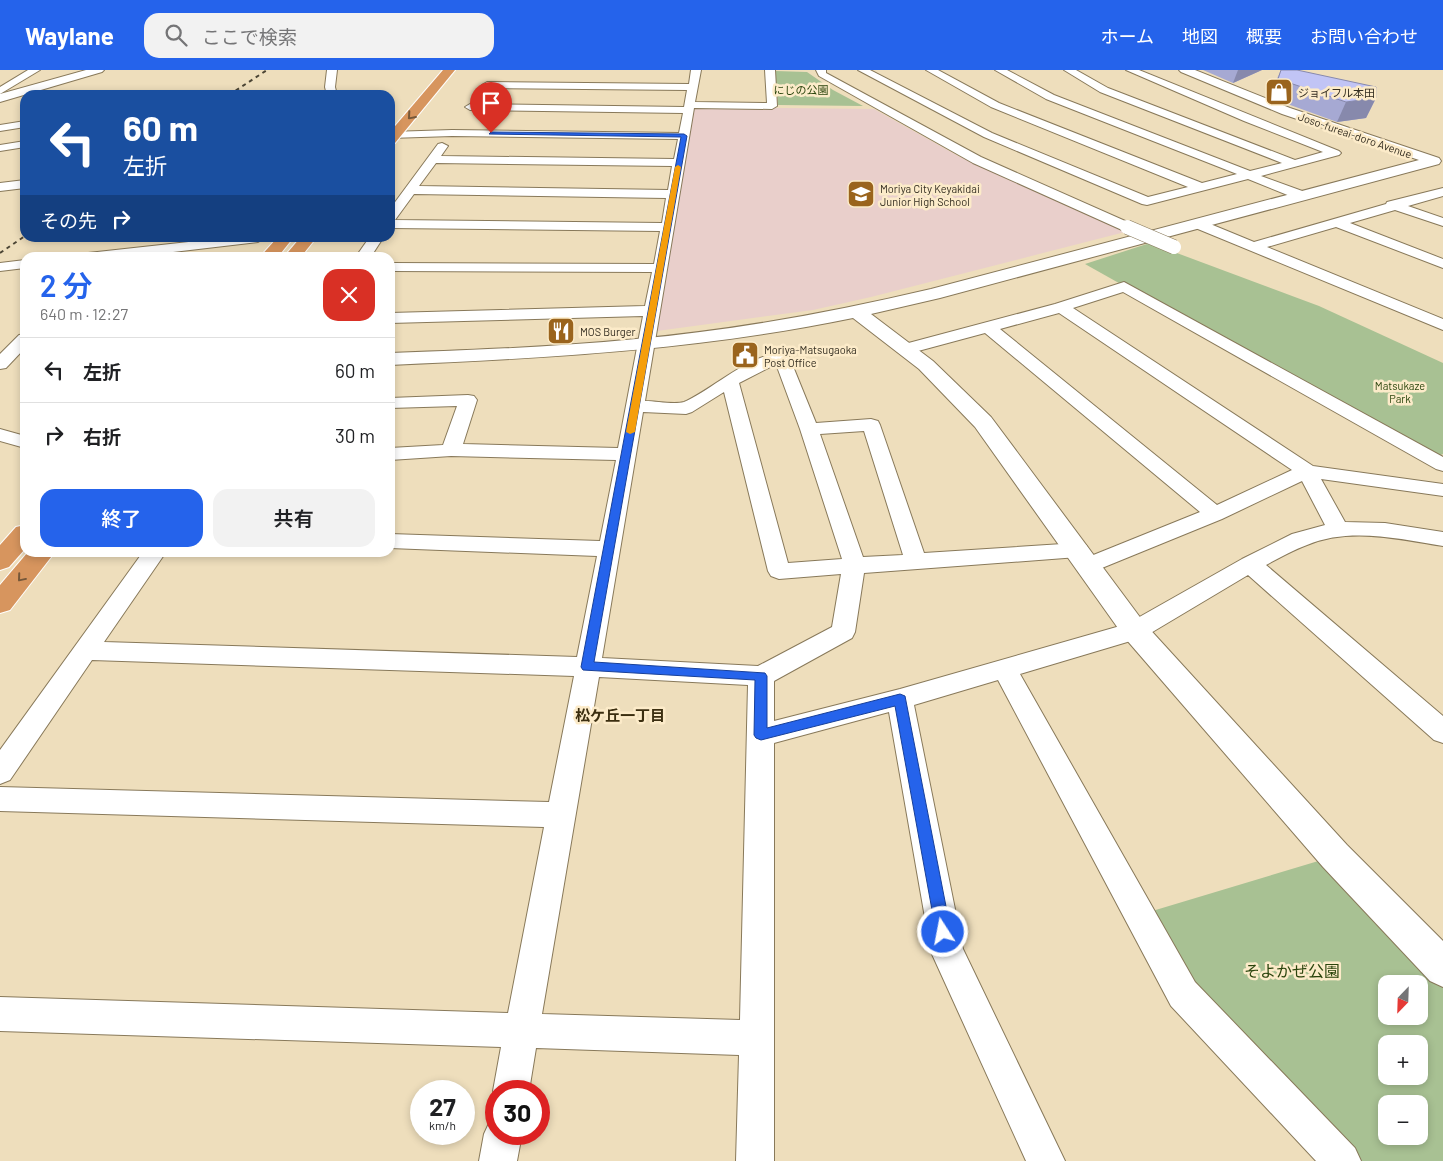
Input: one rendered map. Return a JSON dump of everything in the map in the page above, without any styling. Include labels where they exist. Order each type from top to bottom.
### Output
[{"type":"highway","points":[[396,114],[436,70]]},
{"type":"highway","points":[[395,133],[449,70]]},
{"type":"highway","points":[[272,252],[281,242]]},
{"type":"highway","points":[[296,252],[305,242]]},
{"type":"highway","points":[[0,561],[20,539]]},
{"type":"highway","points":[[0,604],[39,557]]},
{"type":"street","points":[[0,91],[35,70]]},
{"type":"street","points":[[28,90],[98,70]]},
{"type":"street","points":[[331,90],[332,70]]},
{"type":"street","points":[[395,211],[497,70]]},
{"type":"street","points":[[487,85],[692,93],[772,106],[770,70]]},
{"type":"street","points":[[821,70],[822,74],[978,160],[1174,247]]},
{"type":"street","points":[[863,70],[988,135],[1147,201],[1336,153],[1131,70]]},
{"type":"street","points":[[932,70],[995,105],[1200,187]]},
{"type":"street","points":[[1000,70],[1050,97],[1300,194]]},
{"type":"street","points":[[1069,70],[1104,90],[1293,164]]},
{"type":"street","name":"Joso-fureai-doro Avenue","points":[[1185,70],[1286,111],[1437,162]]},
{"type":"street","points":[[0,80],[26,75]]},
{"type":"street","points":[[1143,86],[1162,84]]},
{"type":"street","points":[[1086,92],[1123,88]]},
{"type":"street","points":[[0,98],[20,92]]},
{"type":"street","points":[[470,107],[692,93]]},
{"type":"street","points":[[512,1080],[692,93]]},
{"type":"street","points":[[1032,100],[1068,95]]},
{"type":"street","points":[[978,107],[1013,102]]},
{"type":"street","points":[[943,111],[960,109]]},
{"type":"street","points":[[0,128],[20,125]]},
{"type":"street","points":[[0,136],[20,133]]},
{"type":"street","points":[[395,137],[452,133],[684,136]]},
{"type":"street","points":[[0,148],[20,145]]},
{"type":"street","points":[[433,159],[679,163]]},
{"type":"street","points":[[395,359],[518,354],[646,344],[857,312],[934,294],[1198,224],[1300,194],[1437,162]]},
{"type":"street","points":[[0,188],[20,185]]},
{"type":"street","points":[[410,190],[673,194]]},
{"type":"street","points":[[1253,246],[1443,192]]},
{"type":"street","points":[[1392,206],[1443,222]]},
{"type":"street","points":[[1334,222],[1443,264]]},
{"type":"street","points":[[395,224],[667,227]]},
{"type":"street","points":[[1198,224],[1443,325]]},
{"type":"street","points":[[112,252],[121,242]]},
{"type":"street","points":[[141,252],[225,242]]},
{"type":"street","points":[[0,267],[20,265]]},
{"type":"street","points":[[395,267],[660,268]]},
{"type":"street","points":[[907,349],[1061,307],[1124,287],[1443,465]]},
{"type":"street","points":[[1061,307],[1307,472],[1443,490]]},
{"type":"street","points":[[395,318],[652,311]]},
{"type":"street","points":[[857,312],[907,349],[948,385],[983,422],[1136,631],[1335,856],[1443,968]]},
{"type":"street","points":[[988,327],[1215,514]]},
{"type":"street","points":[[0,364],[20,343]]},
{"type":"street","points":[[85,651],[588,667],[761,676],[843,632],[853,566],[808,429],[782,358],[768,362],[730,381],[686,408],[635,406]]},
{"type":"street","points":[[730,381],[779,571],[916,561],[1083,558],[1215,514],[1307,472]]},
{"type":"street","points":[[395,403],[468,400],[451,450]]},
{"type":"street","points":[[808,429],[871,425],[916,561]]},
{"type":"street","points":[[0,436],[20,441]]},
{"type":"street","points":[[395,454],[451,450],[626,454]]},
{"type":"street","points":[[1307,472],[1338,529]]},
{"type":"street","points":[[761,735],[900,699],[1136,631],[1250,564],[1300,539],[1338,529],[1384,530],[1443,539]]},
{"type":"street","points":[[395,541],[609,549]]},
{"type":"street","points":[[0,772],[151,557]]},
{"type":"street","points":[[1250,564],[1437,719]]},
{"type":"street","points":[[1004,669],[1183,994],[1342,1161]]},
{"type":"street","points":[[755,1161],[761,676]]},
{"type":"street","points":[[900,699],[947,952],[1046,1161]]},
{"type":"street","points":[[0,799],[561,815]]},
{"type":"street","points":[[0,1014],[758,1038]]},
{"type":"street","points":[[498,1161],[501,1145]]},
{"type":"shaded area","name":"Moriya City Keyakidai Junior High School","points":[[691,107],[874,109],[960,157],[1129,231],[813,310],[657,331]]},
{"type":"green space","name":"にじの公園","points":[[775,71],[807,72],[833,90],[863,106],[778,105]]},
{"type":"green space","name":"Matsukaze Park","points":[[1150,243],[1319,306],[1443,363],[1443,454],[1432,459],[1085,264]]},
{"type":"green space","name":"そよかぜ公園","points":[[1335,856],[1443,968],[1443,1161],[1342,1161],[1139,915]]},
{"type":"building","points":[[1281,70],[1297,70],[1376,87],[1376,98],[1346,102],[1278,79]]},
{"type":"railway","points":[[237,90],[267,70]]},
{"type":"railway","points":[[0,253],[20,239]]},
{"type":"slow traffic","points":[[630,432],[678,167]]},
{"type":"place","name":"ジョイフル本田","points":[[1279,92]]},
{"type":"place","name":"Moriya City Keyakidai Junior High School","points":[[861,194]]},
{"type":"place","name":"MOS Burger","points":[[561,331]]},
{"type":"place","name":"Moriya-Matsugaoka Post Office","points":[[745,355]]},
{"type":"district","name":"松ケ丘一丁目","points":[[620,715]]},
{"type":"route","points":[[491,133],[684,136],[588,667],[761,676],[761,735],[900,699],[943,932]]}]
